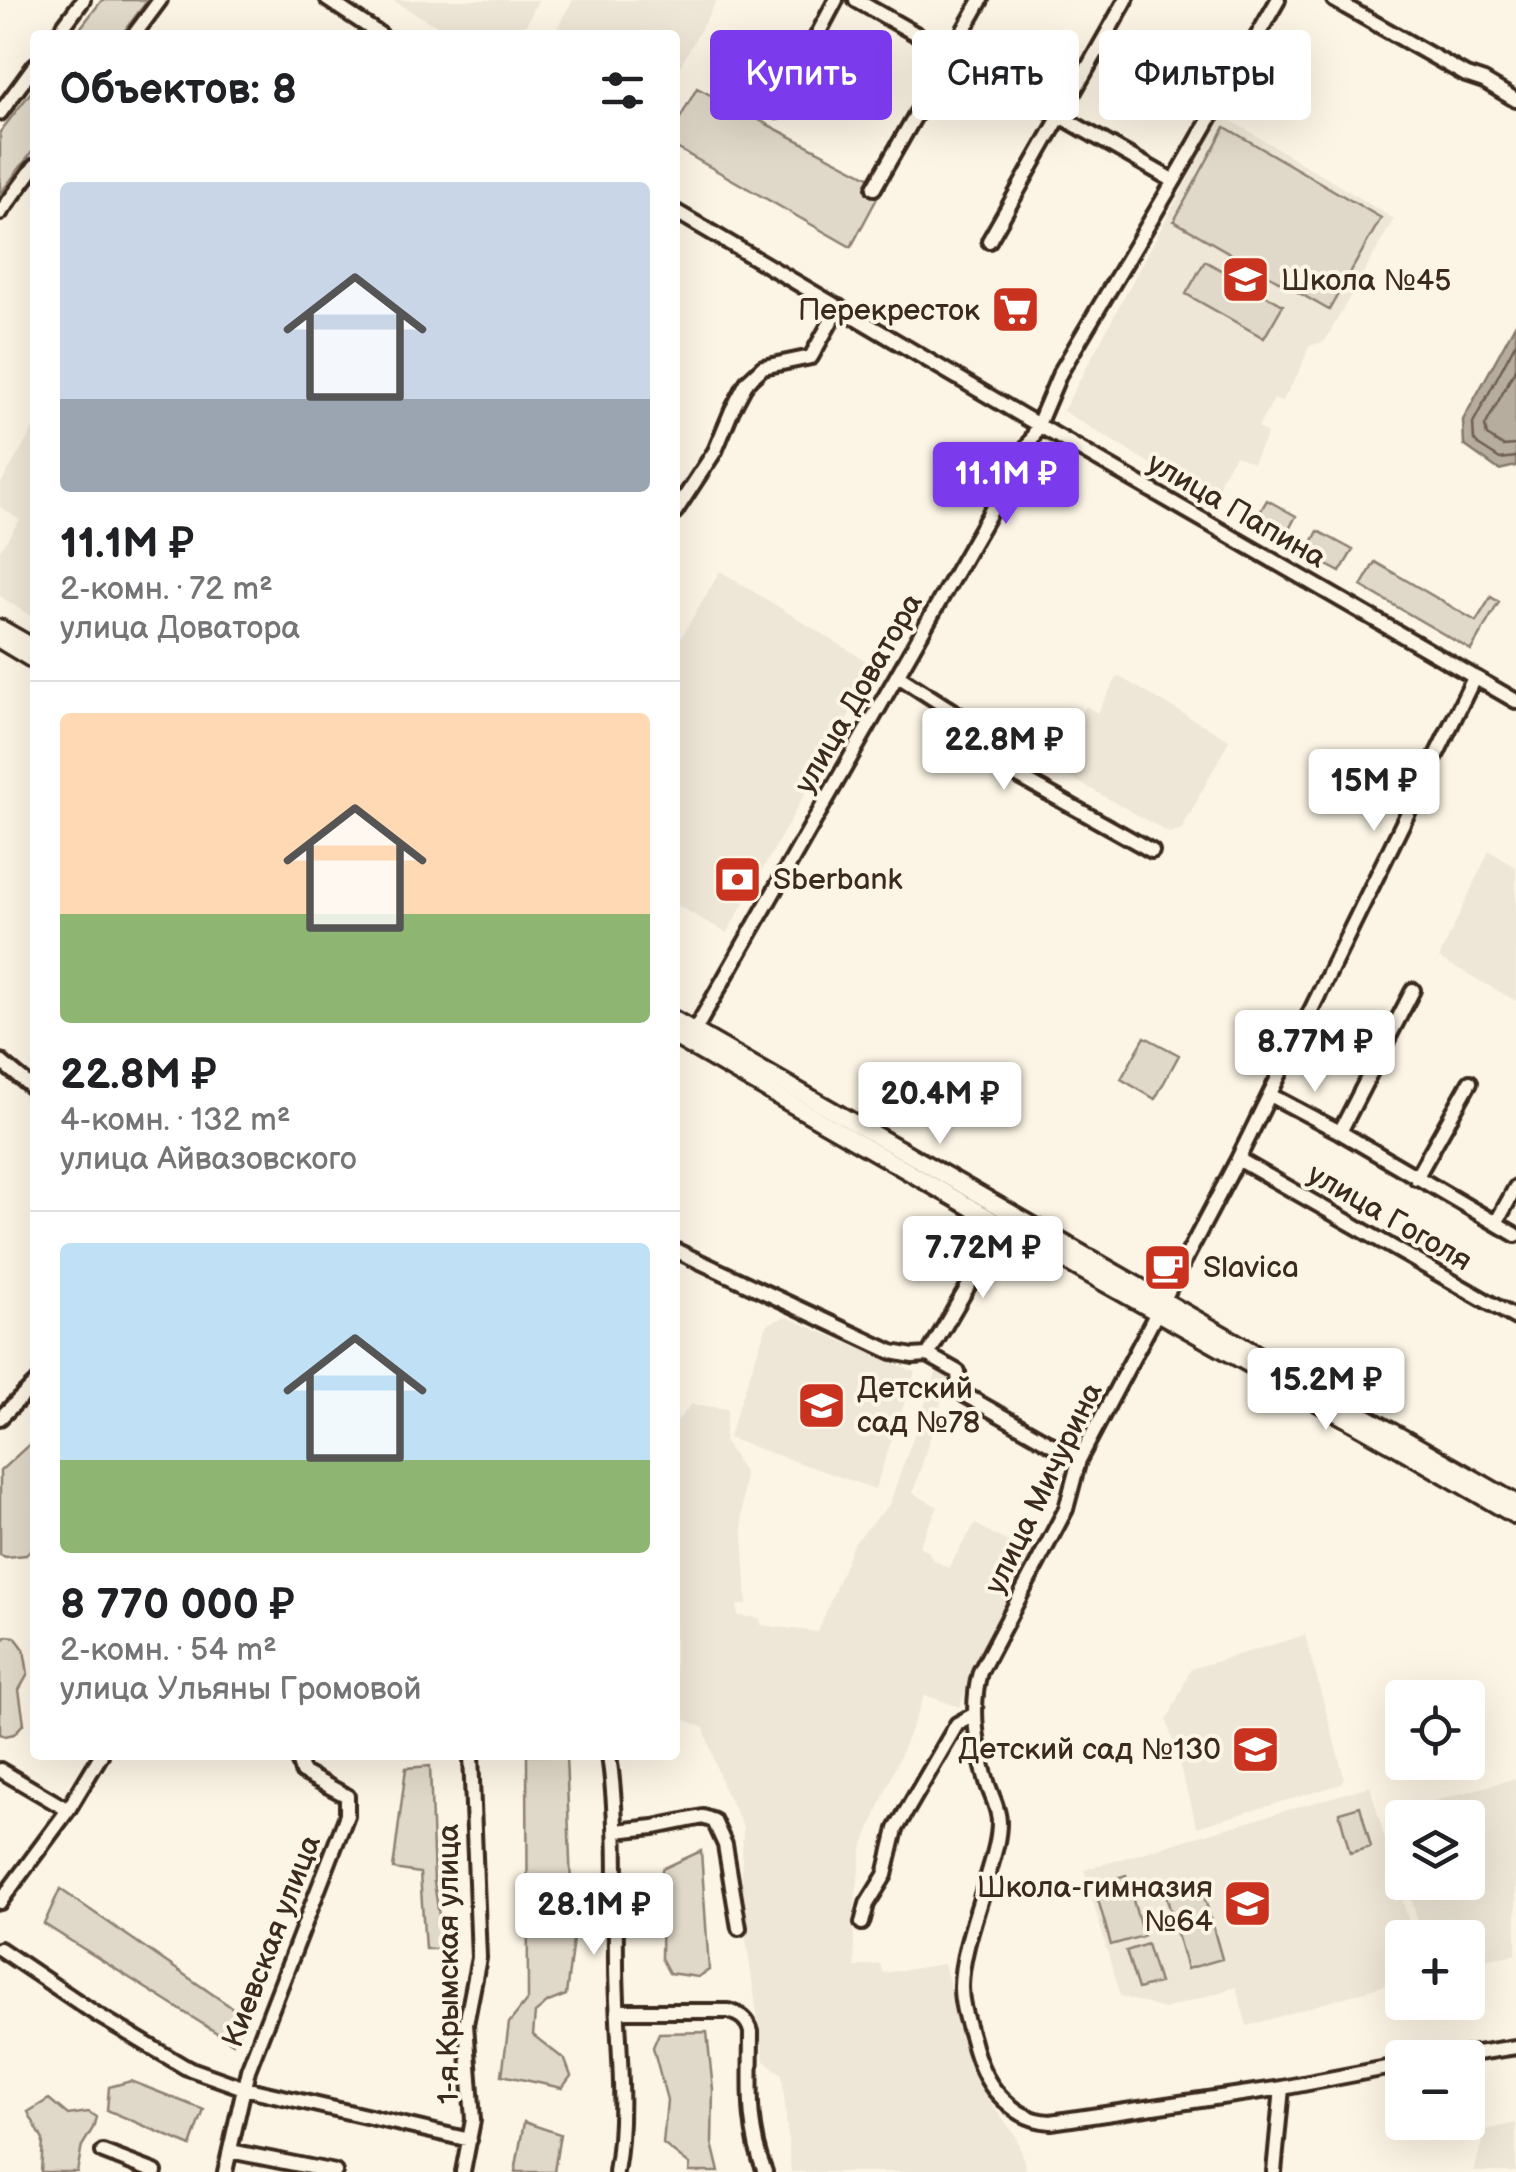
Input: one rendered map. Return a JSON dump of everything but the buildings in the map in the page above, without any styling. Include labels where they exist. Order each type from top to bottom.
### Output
[{"type":"main road","points":[[0,628],[30,645]]},
{"type":"main road","points":[[0,640],[30,658]]},
{"type":"main road","points":[[685,1037],[1002,1226],[1161,1307]]},
{"type":"main road","points":[[685,1037],[1515,1504]]},
{"type":"street","points":[[61,30],[83,0]]},
{"type":"street","points":[[138,30],[160,0]]},
{"type":"street","points":[[328,0],[373,30]]},
{"type":"street","points":[[820,30],[836,0]]},
{"type":"street","points":[[856,0],[912,32]]},
{"type":"street","points":[[964,30],[981,0]]},
{"type":"street","points":[[1079,84],[1126,0]]},
{"type":"street","name":"улица Доватора","points":[[685,1037],[898,676],[1040,425],[1060,373],[1278,0]]},
{"type":"street","points":[[1334,0],[1516,100]]},
{"type":"street","points":[[0,113],[30,72]]},
{"type":"street","points":[[874,188],[913,120]]},
{"type":"street","points":[[989,241],[1059,120]]},
{"type":"street","points":[[1068,120],[1174,181]]},
{"type":"street","points":[[0,213],[30,173]]},
{"type":"street","name":"улица Папина","points":[[680,213],[1516,701]]},
{"type":"street","points":[[680,504],[715,451],[747,382],[763,367],[811,357],[839,308]]},
{"type":"street","points":[[898,676],[989,737],[1009,771],[1152,851]]},
{"type":"street","name":"улица Мичурина","points":[[1385,2069],[1051,2122],[1022,2115],[994,2090],[977,2058],[962,2007],[961,1986],[968,1949],[994,1856],[999,1822],[984,1768],[974,1699],[980,1672],[1066,1510],[1078,1460],[1238,1159],[1474,678]]},
{"type":"street","points":[[1340,1132],[1413,990]]},
{"type":"street","points":[[0,1061],[30,1086]]},
{"type":"street","points":[[1416,1178],[1470,1082]]},
{"type":"street","points":[[1270,1095],[1516,1235]]},
{"type":"street","name":"улица Гоголя","points":[[1238,1159],[1516,1318]]},
{"type":"street","points":[[1496,1224],[1516,1188]]},
{"type":"street","points":[[928,1355],[1002,1226]]},
{"type":"street","points":[[680,1252],[892,1352],[928,1355],[958,1372],[959,1386],[965,1394],[1078,1460]]},
{"type":"street","points":[[0,1418],[30,1389]]},
{"type":"street","points":[[862,1923],[867,1904],[885,1876],[896,1829],[957,1724],[975,1714]]},
{"type":"street","points":[[0,1902],[68,1810],[98,1760]]},
{"type":"street","name":"Киевская улица","points":[[226,2172],[248,2070],[347,1814],[346,1796],[302,1772],[298,1760]]},
{"type":"street","name":"1-я Крымская улица","points":[[464,2172],[472,2120],[466,2024],[479,1958],[471,1760]]},
{"type":"street","points":[[609,1760],[616,1831],[620,2093],[617,2166],[630,2172]]},
{"type":"street","points":[[0,1770],[68,1810]]},
{"type":"street","points":[[616,1831],[703,1817],[714,1822],[725,1846],[739,1928]]},
{"type":"street","points":[[0,1949],[96,2014],[185,2067],[244,2088],[470,2140]]},
{"type":"street","points":[[618,2011],[729,2012],[746,2020],[751,2032],[755,2146],[765,2172]]},
{"type":"street","points":[[1485,2052],[1516,2047]]},
{"type":"street","points":[[1274,2172],[1282,2088]]},
{"type":"street","points":[[230,2151],[336,2172]]},
{"type":"street","points":[[103,2152],[155,2172]]},
{"type":"shaded area","points":[[102,0],[148,0],[125,30],[79,30]]},
{"type":"shaded area","points":[[392,0],[538,0],[523,30],[443,30]]},
{"type":"shaded area","points":[[573,0],[717,0],[680,66],[680,30],[556,30]]},
{"type":"shaded area","points":[[697,88],[710,95],[710,120],[759,120],[884,185],[851,247],[680,150],[680,118]]},
{"type":"shaded area","points":[[30,93],[30,155],[0,194],[0,132]]},
{"type":"shaded area","name":"Школа №45","points":[[1219,120],[1230,120],[1394,219],[1325,341],[1309,346],[1282,402],[1274,399],[1258,427],[1267,434],[1253,463],[1235,455],[1221,478],[1217,504],[1063,411]]},
{"type":"shaded area","points":[[1225,127],[1381,218],[1329,310],[1174,221]]},
{"type":"shaded area","points":[[1205,261],[1283,305],[1264,338],[1186,294]]},
{"type":"shaded area","points":[[30,434],[30,616],[0,596],[0,550],[20,520],[0,507],[0,485]]},
{"type":"shaded area","points":[[1267,500],[1296,516],[1284,539],[1254,522]]},
{"type":"shaded area","points":[[1318,531],[1353,550],[1340,572],[1306,554]]},
{"type":"shaded area","points":[[1375,562],[1476,621],[1491,597],[1499,602],[1471,650],[1361,586]]},
{"type":"shaded area","points":[[720,571],[876,667],[727,933],[680,907],[680,639]]},
{"type":"shaded area","points":[[1118,676],[1229,740],[1182,829],[1169,833],[1050,766],[1086,706],[1097,713]]},
{"type":"shaded area","points":[[1489,851],[1516,867],[1516,1001],[1439,958]]},
{"type":"shaded area","points":[[1145,1037],[1179,1055],[1155,1099],[1121,1079]]},
{"type":"shaded area","name":"Детский сад №78","points":[[786,1317],[915,1372],[875,1489],[728,1438],[767,1324]]},
{"type":"shaded area","points":[[937,1371],[949,1377],[913,1493],[938,1507],[919,1546],[948,1568],[975,1524],[1035,1557],[959,1707],[925,1695],[862,1849],[853,1919],[855,1967],[880,1964],[883,1973],[944,1964],[963,2036],[990,2102],[1016,2136],[1027,2172],[791,2172],[782,2074],[764,2061],[741,1905],[743,1827],[722,1784],[704,1728],[680,1717],[680,1417],[692,1404],[728,1409],[724,1441],[744,1472],[747,1604],[737,1606],[738,1616],[760,1618],[761,1625],[818,1632],[853,1544],[889,1505]]},
{"type":"shaded area","points":[[30,1444],[30,1550],[26,1555],[0,1555],[0,1471]]},
{"type":"shaded area","name":"Детский сад №130","points":[[1305,1635],[1344,1777],[1342,1784],[1197,1827],[1167,1721],[1191,1669]]},
{"type":"shaded area","points":[[7,1636],[15,1637],[24,1649],[28,1674],[19,1690],[24,1723],[14,1734],[5,1736],[0,1734],[0,1644]]},
{"type":"shaded area","points":[[527,1760],[566,1760],[573,1939],[566,1995],[535,2013],[533,2035],[565,2060],[571,2076],[562,2088],[502,2075],[509,2023],[528,1999]]},
{"type":"shaded area","points":[[430,1766],[434,1882],[444,1949],[425,1949],[420,1873],[393,1869],[406,1768]]},
{"type":"shaded area","points":[[1516,1778],[1516,1954],[1485,1960],[1485,1920],[1417,1920],[1412,1900],[1485,1900],[1485,1800],[1438,1800]]},
{"type":"shaded area","name":"Школа-гимназия №64","points":[[1370,1786],[1385,1839],[1385,1900],[1402,1900],[1408,1920],[1385,1920],[1385,1985],[1247,2026],[1236,1987],[1164,2009],[1120,1996],[1084,1870]]},
{"type":"shaded area","points":[[1360,1806],[1371,1847],[1350,1853],[1339,1812]]},
{"type":"shaded area","points":[[701,1851],[709,1970],[698,1977],[669,1973],[661,1958],[662,1869]]},
{"type":"shaded area","points":[[1126,1875],[1143,1936],[1111,1945],[1094,1885]]},
{"type":"shaded area","points":[[1199,1878],[1222,1959],[1187,1969],[1164,1888]]},
{"type":"shaded area","points":[[60,1889],[247,2018],[233,2043],[44,1924]]},
{"type":"shaded area","points":[[1147,1944],[1159,1983],[1138,1989],[1126,1951]]},
{"type":"shaded area","points":[[707,2032],[713,2090],[712,2143],[719,2172],[689,2172],[690,2165],[663,2144],[667,2100],[653,2047],[659,2033]]},
{"type":"shaded area","points":[[131,2081],[204,2110],[191,2146],[107,2110],[109,2087]]},
{"type":"shaded area","points":[[49,2099],[68,2115],[88,2112],[96,2117],[82,2146],[77,2172],[41,2172],[43,2140],[28,2112]]},
{"type":"shaded area","points":[[524,2122],[560,2134],[554,2172],[515,2172]]},
{"type":"shaded area","points":[[1516,2123],[1516,2172],[1474,2172],[1485,2130]]},
{"type":"water","points":[[1516,323],[1516,466],[1499,470],[1464,445],[1463,420]]},
{"type":"place","name":"Школа №45","points":[[1246,280]]},
{"type":"place","name":"Перекресток","points":[[1015,310]]},
{"type":"place","name":"Sberbank","points":[[738,879]]},
{"type":"place","name":"Slavica","points":[[1168,1267]]},
{"type":"place","name":"Детский сад №78","points":[[822,1405]]},
{"type":"place","name":"Детский сад №130","points":[[1256,1749]]},
{"type":"place","name":"Школа-гимназия №64","points":[[1248,1904]]}]
